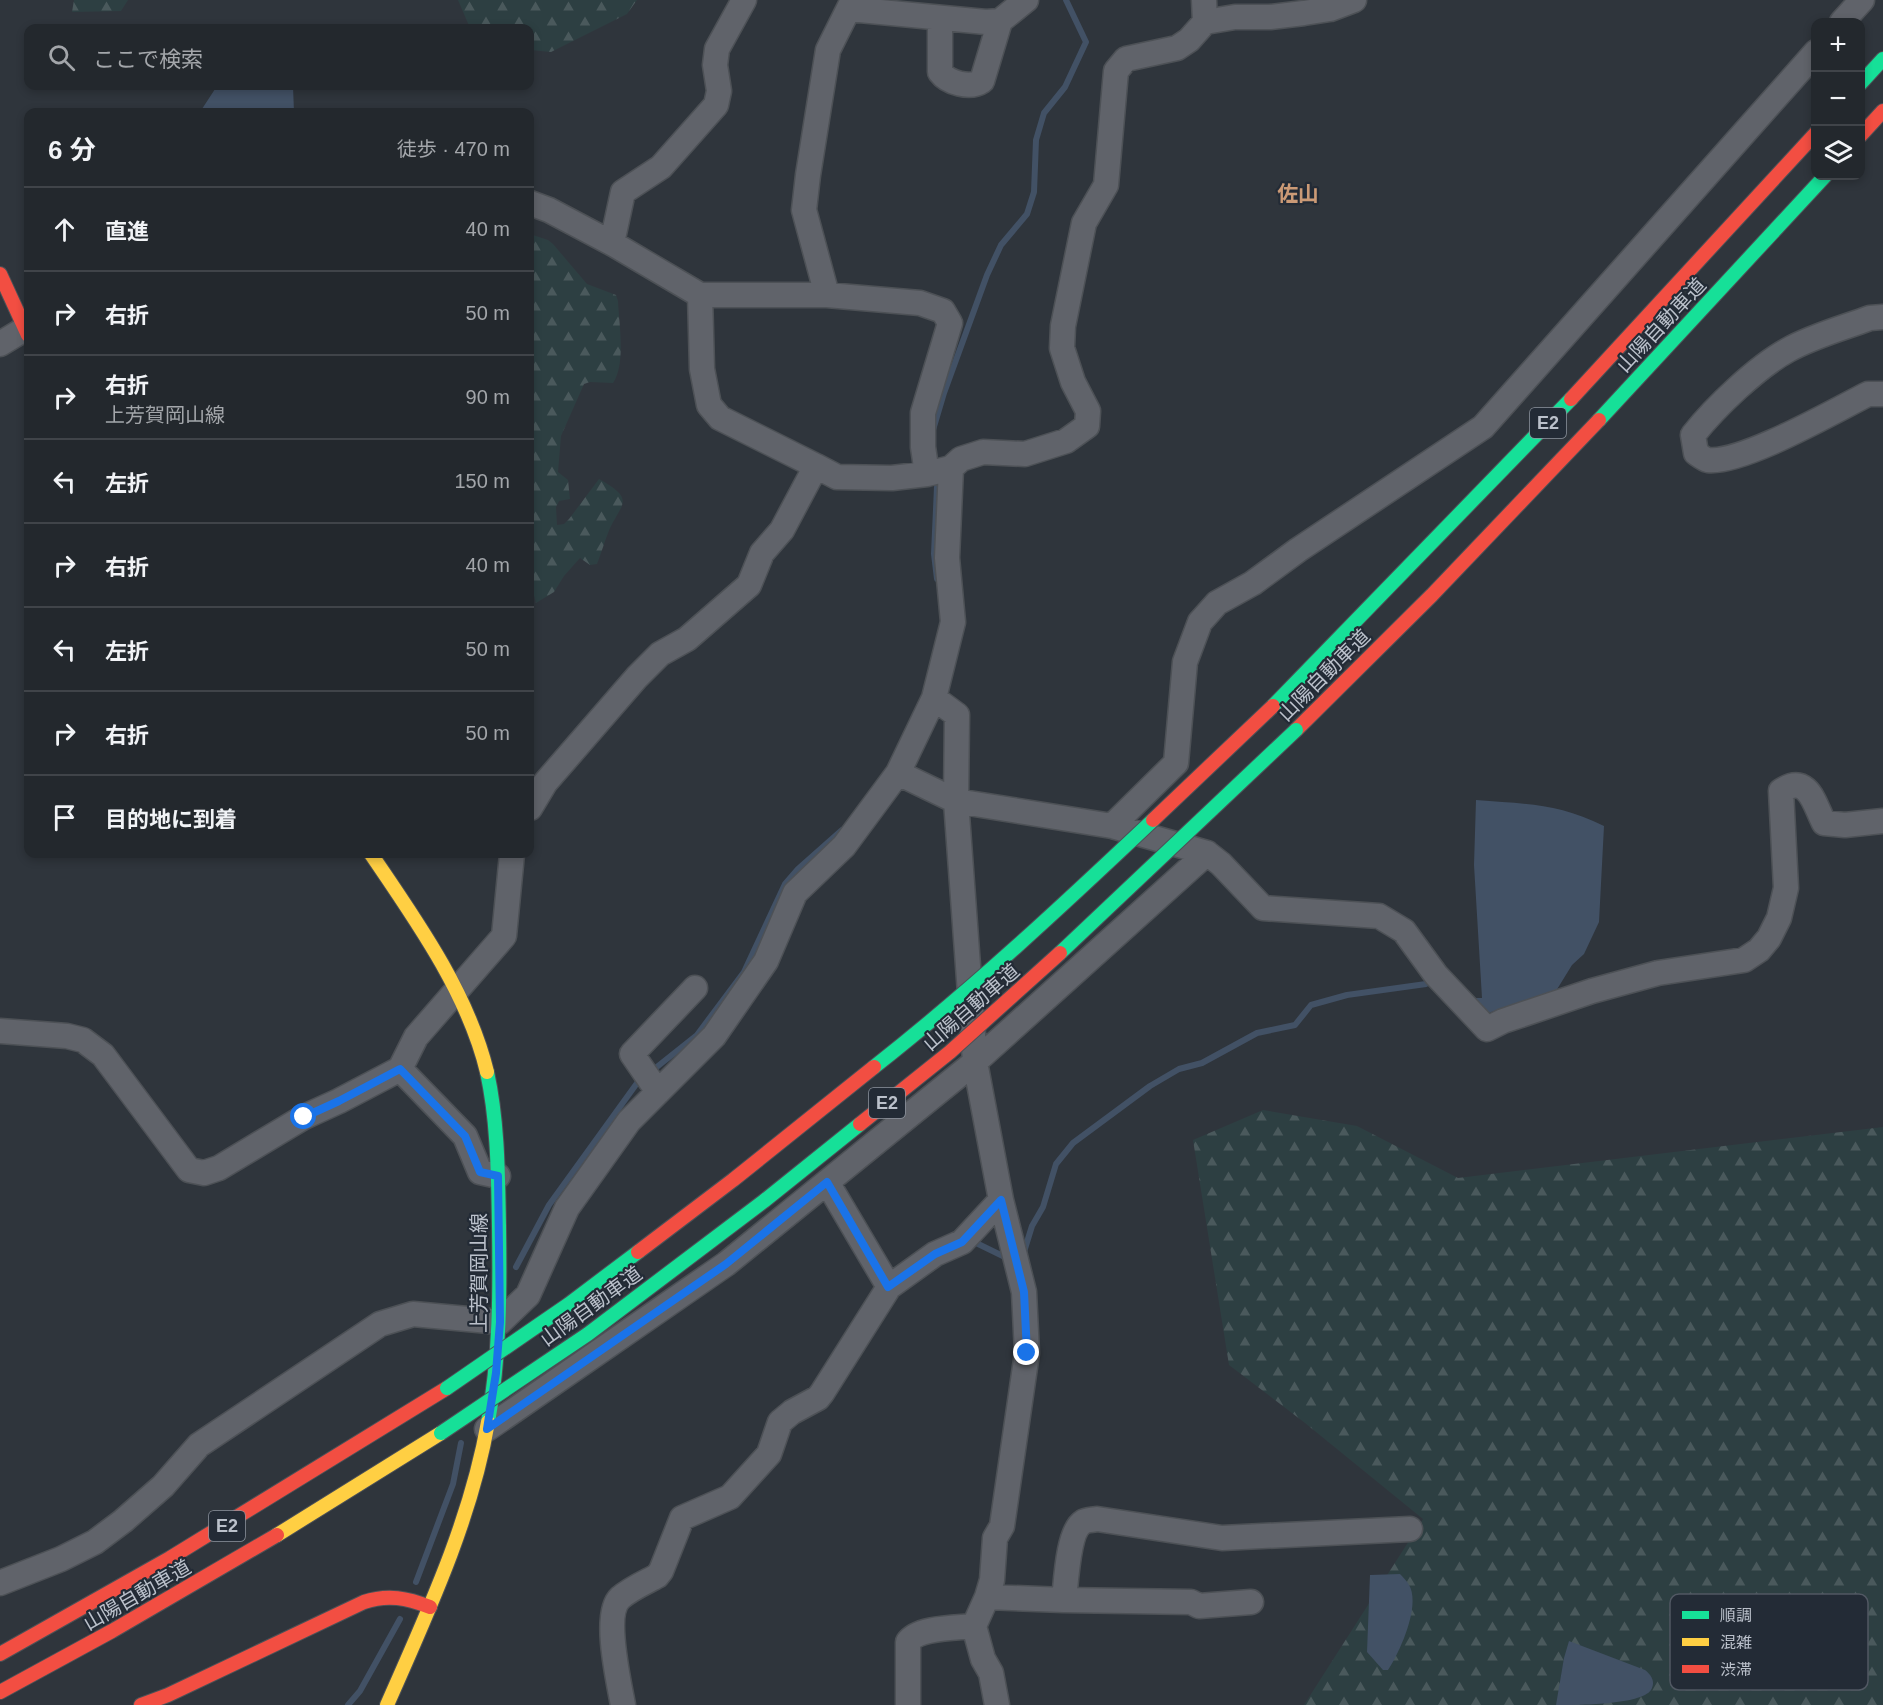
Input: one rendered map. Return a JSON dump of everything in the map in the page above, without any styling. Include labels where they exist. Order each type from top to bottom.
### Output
[{"type":"main road","points":[[1865,79],[1883,59]]},
{"type":"main road","points":[[1865,131],[1883,111]]},
{"type":"main road","name":"山陽自動車道","points":[[0,1654],[85,1608],[221,1529],[447,1388],[578,1297],[734,1180],[930,1023],[1076,892],[1273,705],[1548,424],[1811,137]]},
{"type":"main road","name":"山陽自動車道","points":[[0,1692],[95,1642],[288,1529],[441,1433],[588,1334],[764,1201],[950,1052],[1081,934],[1361,667],[1577,444],[1821,180]]},
{"type":"main road","points":[[0,274],[24,324]]},
{"type":"main road","name":"上芳賀岡山線","points":[[374,858],[432,944],[457,992],[483,1055],[493,1115],[498,1176],[500,1322],[496,1373],[487,1429],[466,1511],[430,1606],[387,1705]]},
{"type":"main road","points":[[171,1613],[288,1529]]},
{"type":"main road","points":[[141,1705],[168,1695],[380,1596],[397,1596],[430,1606]]},
{"type":"main road","points":[[36,1618],[85,1608]]},
{"type":"street","points":[[612,243],[623,192],[661,167],[716,105],[719,91],[715,65],[717,49],[744,0]]},
{"type":"street","points":[[940,18],[940,72],[945,79],[953,82],[976,84],[982,81],[1000,21],[1026,0]]},
{"type":"street","points":[[699,295],[702,369],[709,405],[720,418],[837,477],[892,478],[927,474],[951,468],[961,459],[983,452],[1025,454],[1066,441],[1087,426],[1088,411],[1073,382],[1062,348],[1063,326],[1084,223],[1106,185],[1116,71],[1126,59],[1177,48],[1189,40],[1204,11],[1235,17],[1270,17],[1330,9],[1354,0]]},
{"type":"street","points":[[1846,18],[1862,0]]},
{"type":"street","points":[[827,295],[804,210],[828,50],[851,4],[940,18],[1000,21]]},
{"type":"street","points":[[1112,826],[1176,764],[1185,662],[1200,622],[1217,603],[1253,583],[1298,550],[1483,427],[1811,57]]},
{"type":"street","points":[[534,204],[612,243],[699,295],[827,295],[920,303],[943,311],[950,324],[923,413],[922,447],[927,474]]},
{"type":"street","points":[[1883,317],[1870,318],[1790,349],[1764,365],[1704,421],[1693,435],[1696,453],[1706,460],[1729,458],[1780,439],[1868,394],[1883,394]]},
{"type":"street","points":[[0,344],[24,332]]},
{"type":"street","points":[[534,801],[545,783],[637,677],[660,654],[687,639],[749,585],[762,553],[782,530],[816,466]]},
{"type":"street","points":[[0,1583],[61,1559],[95,1542],[163,1486],[199,1445],[380,1324],[413,1314],[500,1322],[528,1295],[567,1208],[629,1121],[714,1036],[766,961],[795,893],[844,846],[898,773],[934,698],[953,622],[947,558],[951,468]]},
{"type":"street","points":[[934,698],[957,715],[956,801],[975,1062],[1001,1200],[1024,1292],[1027,1353],[1002,1526],[995,1538],[992,1580],[991,1673],[997,1705]]},
{"type":"street","points":[[898,773],[956,801],[1112,826],[1207,853],[1221,864],[1263,908],[1379,916],[1404,931],[1436,975],[1487,1029],[1503,1021],[1592,991],[1658,973],[1744,960],[1758,950],[1769,938],[1779,918],[1786,888],[1781,791],[1791,784],[1808,789],[1824,823],[1845,825],[1883,821]]},
{"type":"street","points":[[487,1429],[726,1264],[975,1062],[1207,853]]},
{"type":"street","points":[[0,1031],[67,1036],[83,1040],[103,1055],[189,1170],[204,1173],[219,1168],[304,1117],[400,1069],[416,1037],[504,936],[512,858]]},
{"type":"street","points":[[658,1092],[632,1054],[695,988]]},
{"type":"street","points":[[400,1069],[465,1136],[480,1172],[498,1176]]},
{"type":"street","points":[[827,1182],[886,1283]]},
{"type":"street","points":[[623,1705],[615,1652],[613,1622],[615,1605],[621,1597],[657,1576],[661,1571],[682,1518],[726,1500],[769,1454],[780,1422],[792,1412],[818,1398],[886,1283],[966,1239],[1001,1200]]},
{"type":"street","points":[[1064,1600],[1072,1538],[1076,1528],[1084,1521],[1097,1519],[1222,1538],[1410,1529]]},
{"type":"street","points":[[992,1598],[1191,1602],[1199,1606],[1251,1602]]},
{"type":"street","points":[[991,1673],[983,1659],[974,1626],[992,1598]]},
{"type":"street","points":[[908,1705],[908,1642],[911,1637],[926,1631],[974,1626]]},
{"type":"green space","points":[[74,0],[128,0],[121,11],[72,12]]},
{"type":"green space","points":[[458,0],[637,0],[627,14],[551,52],[534,50],[534,24],[468,24]]},
{"type":"green space","points":[[534,235],[553,244],[587,284],[616,295],[618,301],[621,355],[617,375],[613,383],[584,384],[561,436],[558,472],[568,480],[570,499],[559,501],[556,507],[557,525],[564,524],[569,519],[599,479],[619,492],[623,503],[608,533],[597,564],[590,565],[580,558],[554,592],[536,603],[534,595]]},
{"type":"green space","points":[[1263,1110],[1357,1126],[1458,1178],[1883,1127],[1883,1705],[1304,1705],[1423,1519],[1305,1423],[1229,1365],[1193,1140]]},
{"type":"water","points":[[214,90],[293,90],[294,108],[203,108]]},
{"type":"water","points":[[1476,800],[1556,809],[1587,818],[1604,826],[1599,922],[1584,954],[1572,965],[1556,991],[1485,1014],[1474,998],[1482,998],[1474,865]]},
{"type":"water","points":[[1400,1574],[1412,1594],[1411,1616],[1398,1652],[1388,1670],[1383,1670],[1367,1652],[1370,1575]]},
{"type":"water","points":[[1569,1641],[1645,1670],[1652,1678],[1651,1690],[1635,1699],[1593,1704],[1556,1705]]},
{"type":"waterway","points":[[933,430],[987,275],[1001,245],[1027,214],[1034,192],[1036,140],[1044,113],[1065,87],[1086,42],[1066,0]]},
{"type":"waterway","points":[[937,487],[934,554],[937,579]]},
{"type":"waterway","points":[[653,1070],[697,1035],[744,972],[785,884],[798,869],[842,830]]},
{"type":"waterway","points":[[1023,1255],[1032,1226],[1043,1207],[1056,1164],[1073,1143],[1150,1086],[1179,1069],[1202,1063],[1257,1033],[1295,1025],[1311,1005],[1347,995],[1426,984]]},
{"type":"waterway","points":[[516,1267],[549,1205],[640,1079]]},
{"type":"waterway","points":[[972,1241],[1009,1259]]},
{"type":"waterway","points":[[416,1582],[453,1484],[461,1443]]},
{"type":"waterway","points":[[348,1705],[360,1691],[400,1619]]},
{"type":"traffic: fast","points":[[1865,79],[1883,59]]},
{"type":"traffic: fast","points":[[1599,420],[1821,180]]},
{"type":"traffic: fast","points":[[1273,706],[1571,399]]},
{"type":"traffic: fast","points":[[1060,953],[1296,730]]},
{"type":"traffic: fast","points":[[874,1067],[982,977],[1153,820]]},
{"type":"traffic: fast","points":[[487,1072],[497,1149],[499,1275],[497,1349],[488,1422]]},
{"type":"traffic: fast","points":[[441,1433],[588,1334],[764,1201],[860,1124]]},
{"type":"traffic: fast","points":[[447,1388],[569,1304],[638,1252]]},
{"type":"traffic: slow","points":[[374,858],[439,958],[454,986],[467,1014],[487,1072]]},
{"type":"traffic: slow","points":[[387,1705],[432,1601],[459,1531],[471,1495],[488,1422]]},
{"type":"traffic: slow","points":[[277,1535],[441,1433]]},
{"type":"traffic: jam","points":[[1865,131],[1883,111]]},
{"type":"traffic: jam","points":[[1571,399],[1811,138]]},
{"type":"traffic: jam","points":[[0,274],[24,326]]},
{"type":"traffic: jam","points":[[1296,730],[1432,595],[1599,420]]},
{"type":"traffic: jam","points":[[1153,820],[1273,706]]},
{"type":"traffic: jam","points":[[860,1124],[950,1052],[1060,953]]},
{"type":"traffic: jam","points":[[638,1252],[733,1180],[874,1067]]},
{"type":"traffic: jam","points":[[0,1654],[170,1558],[447,1388]]},
{"type":"traffic: jam","points":[[0,1692],[112,1631],[277,1535]]},
{"type":"traffic: jam","points":[[141,1705],[168,1695],[364,1602],[381,1598],[397,1598],[430,1607]]},
{"type":"district","name":"佐山","points":[[1298,194]]},
{"type":"route","points":[[304,1117],[400,1069],[465,1136],[480,1172],[498,1176],[500,1322],[496,1373],[487,1429],[726,1264],[827,1182],[888,1287],[935,1254],[962,1242],[1001,1200],[1024,1292],[1027,1353]]}]
